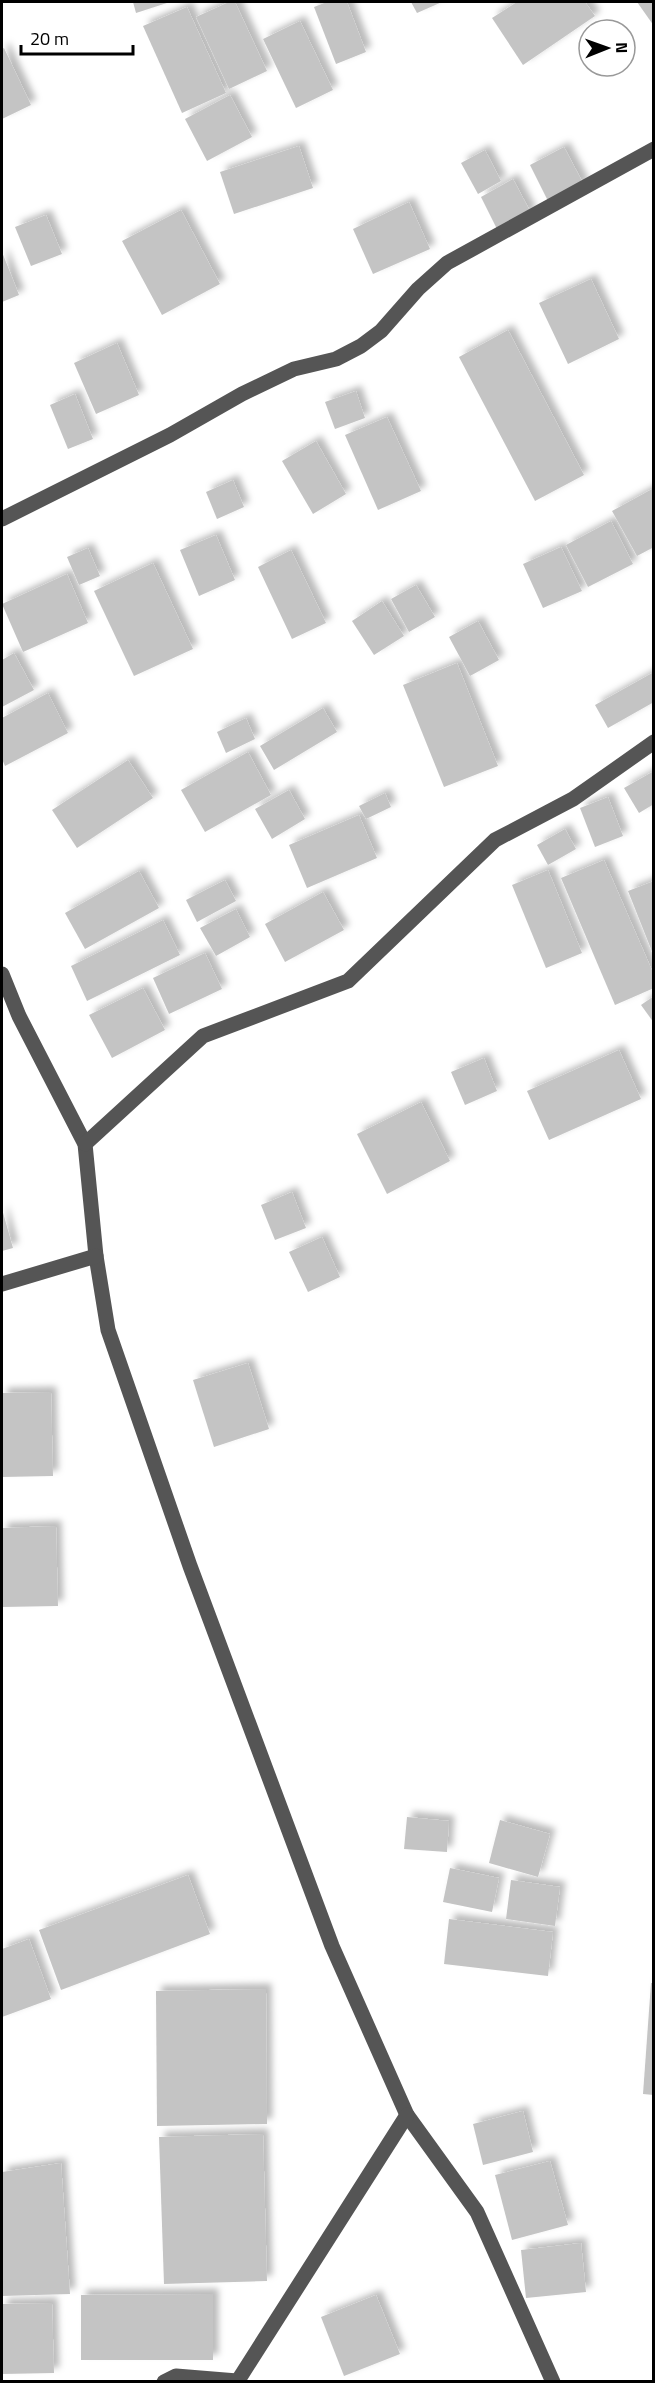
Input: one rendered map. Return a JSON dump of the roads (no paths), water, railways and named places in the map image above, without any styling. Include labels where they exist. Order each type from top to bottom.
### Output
[{"type":"street","points":[[2,519],[170,435],[242,394],[283,374],[336,359],[361,346],[381,331],[418,289],[447,263],[654,149]]},
{"type":"street","points":[[85,1144],[203,1036],[348,981],[495,840],[573,799],[654,742]]},
{"type":"street","points":[[2,974],[19,1016],[85,1144],[96,1256],[108,1330],[190,1566],[332,1946],[407,2115],[477,2212],[553,2382]]},
{"type":"street","points":[[2,1284],[96,1256]]},
{"type":"street","points":[[164,2382],[176,2376],[237,2381],[407,2115]]}]
